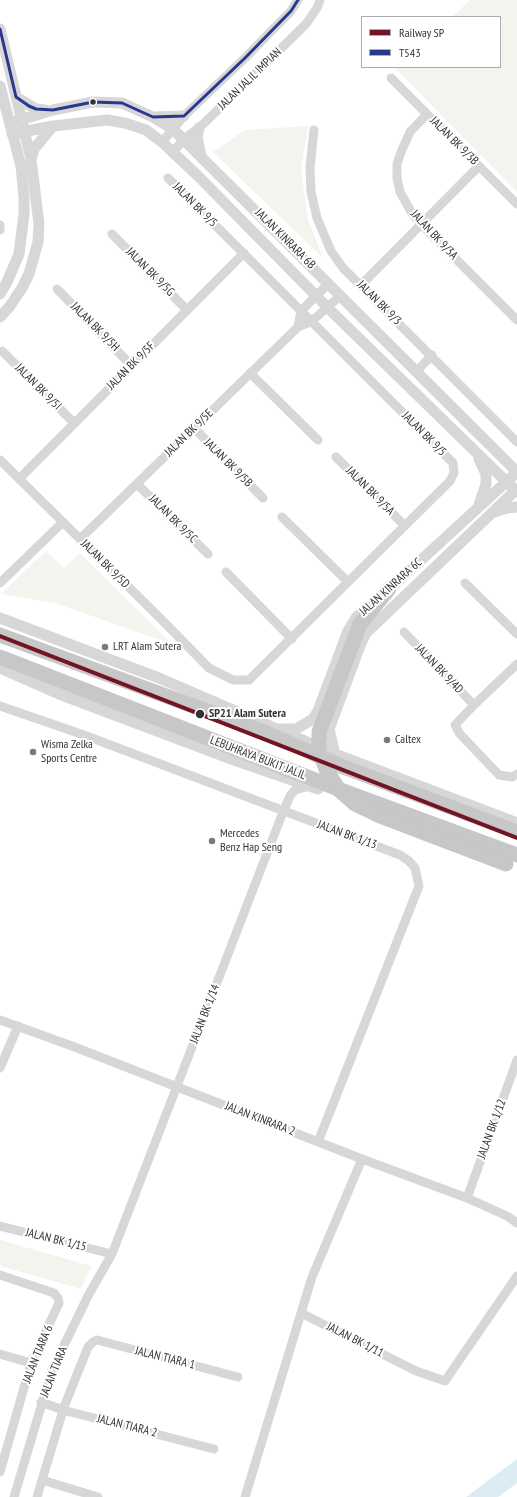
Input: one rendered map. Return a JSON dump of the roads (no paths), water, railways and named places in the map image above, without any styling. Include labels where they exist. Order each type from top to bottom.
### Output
[{"type":"highway","points":[[389,589],[360,624],[319,732],[320,751],[326,768],[339,790],[355,804],[380,816],[513,862]]},
{"type":"highway","name":"LEBUHRAYA BUKIT JALIL","points":[[0,635],[267,733],[341,766],[517,832]]},
{"type":"highway","name":"LEBUHRAYA BUKIT JALIL","points":[[0,658],[346,792],[513,862]]},
{"type":"street","name":"JALAN JALIL IMPIAN","points":[[162,142],[184,116],[286,17],[298,0]]},
{"type":"street","name":"JALAN JALIL IMPIAN","points":[[173,152],[184,139],[199,128],[306,24],[317,8],[320,0]]},
{"type":"street","points":[[0,29],[31,159],[39,224],[38,242],[29,274],[10,306],[0,317]]},
{"type":"street","name":"JALAN BK 9/3B","points":[[391,78],[517,204]]},
{"type":"street","points":[[0,86],[21,166],[24,197],[24,214],[19,254],[0,294]]},
{"type":"street","points":[[16,97],[36,110],[52,110]]},
{"type":"street","name":"JALAN KINRARA 6B","points":[[10,123],[52,110],[93,102],[122,103],[153,117],[173,129],[517,472]]},
{"type":"street","name":"JALAN BK 9/3A","points":[[427,114],[410,132],[397,164],[397,178],[400,192],[413,215],[517,320]]},
{"type":"street","points":[[153,117],[184,116]]},
{"type":"street","name":"JALAN KINRARA 6B","points":[[12,134],[53,126],[107,120],[140,127],[162,142],[516,491]]},
{"type":"street","points":[[31,159],[34,149],[53,126]]},
{"type":"street","points":[[199,128],[197,137],[201,156]]},
{"type":"street","name":"JALAN BK 9/3","points":[[314,130],[310,167],[311,192],[316,218],[331,251],[343,268],[517,442]]},
{"type":"street","points":[[361,285],[479,166]]},
{"type":"street","name":"JALAN BK 9/5","points":[[168,178],[453,463],[454,473],[450,481],[249,680],[233,680],[209,668]]},
{"type":"street","points":[[0,225],[0,230]]},
{"type":"street","name":"JALAN BK 9/5G","points":[[112,234],[188,310]]},
{"type":"street","name":"JALAN BK 9/5F","points":[[19,478],[244,253]]},
{"type":"street","points":[[298,327],[301,311],[329,283]]},
{"type":"street","name":"JALAN BK 9/5H","points":[[57,289],[132,366]]},
{"type":"street","name":"JALAN BK 9/5E","points":[[80,539],[298,327],[312,321],[341,295]]},
{"type":"street","name":"JALAN BK 9/5I","points":[[2,351],[74,423]]},
{"type":"street","points":[[416,372],[432,356]]},
{"type":"street","points":[[250,373],[318,440]]},
{"type":"street","name":"JALAN BK 9/5B","points":[[194,428],[263,498]]},
{"type":"street","points":[[474,450],[484,467],[486,474],[485,492],[477,509]]},
{"type":"street","name":"JALAN BK 9/5A","points":[[336,457],[405,526]]},
{"type":"street","name":"JALAN BK 9/5D","points":[[2,466],[19,478],[209,668]]},
{"type":"street","name":"JALAN KINRARA 6C","points":[[278,729],[296,729],[313,719],[318,711],[348,631],[356,618],[517,472]]},
{"type":"street","name":"JALAN BK 9/5C","points":[[137,484],[208,554]]},
{"type":"street","name":"JALAN KINRARA 6C","points":[[335,754],[329,729],[366,633],[516,491]]},
{"type":"street","points":[[492,513],[507,508],[517,507]]},
{"type":"street","points":[[282,517],[348,582]]},
{"type":"street","points":[[0,583],[63,522]]},
{"type":"street","points":[[226,572],[292,639]]},
{"type":"street","points":[[465,583],[517,634]]},
{"type":"street","points":[[0,618],[159,678],[335,754],[517,823]]},
{"type":"street","name":"JALAN BK 9/4D","points":[[404,632],[474,705]]},
{"type":"street","points":[[517,664],[455,725],[460,734],[499,775],[512,777],[517,774]]},
{"type":"street","points":[[0,668],[60,694],[234,760],[332,794],[346,792]]},
{"type":"street","name":"JALAN BK 1/13","points":[[0,706],[84,735],[283,812],[400,855],[409,861],[414,868],[419,886],[318,1142]]},
{"type":"street","name":"JALAN BK 1/14","points":[[112,1254],[283,812],[290,796],[295,790],[310,786]]},
{"type":"street","name":"JALAN KINRARA 2","points":[[0,1020],[467,1198],[507,1216],[517,1223]]},
{"type":"street","points":[[0,1068],[18,1026]]},
{"type":"street","name":"JALAN BK 1/12","points":[[467,1198],[517,1060]]},
{"type":"street","points":[[245,1497],[312,1277],[362,1159]]},
{"type":"street","name":"JALAN BK 1/15","points":[[0,1226],[112,1254]]},
{"type":"street","name":"JALAN TIARA","points":[[14,1497],[55,1363],[89,1294],[112,1254]]},
{"type":"street","name":"JALAN TIARA 6","points":[[0,1275],[54,1293],[58,1298],[59,1303],[31,1363],[4,1439],[0,1472]]},
{"type":"street","name":"JALAN BK 1/11","points":[[302,1313],[416,1371],[445,1381],[517,1276]]},
{"type":"street","name":"JALAN TIARA 1","points":[[63,1410],[88,1347],[97,1340],[238,1377]]},
{"type":"street","points":[[0,1354],[31,1363]]},
{"type":"street","name":"JALAN TIARA 2","points":[[42,1402],[63,1410],[214,1449]]},
{"type":"street","points":[[37,1497],[63,1410]]},
{"type":"street","points":[[42,1480],[98,1497]]},
{"type":"rail line","name":"SP","points":[[0,636],[517,838]]},
{"type":"place","name":"LRT Alam Sutera","points":[[105,647]]},
{"type":"place","name":"SP21 Alam Sutera","points":[[200,714]]},
{"type":"place","name":"Caltex","points":[[387,740]]},
{"type":"place","name":"Wisma Zelka Sports Centre","points":[[33,752]]},
{"type":"place","name":"Mercedes Benz Hap Seng","points":[[212,841]]}]
